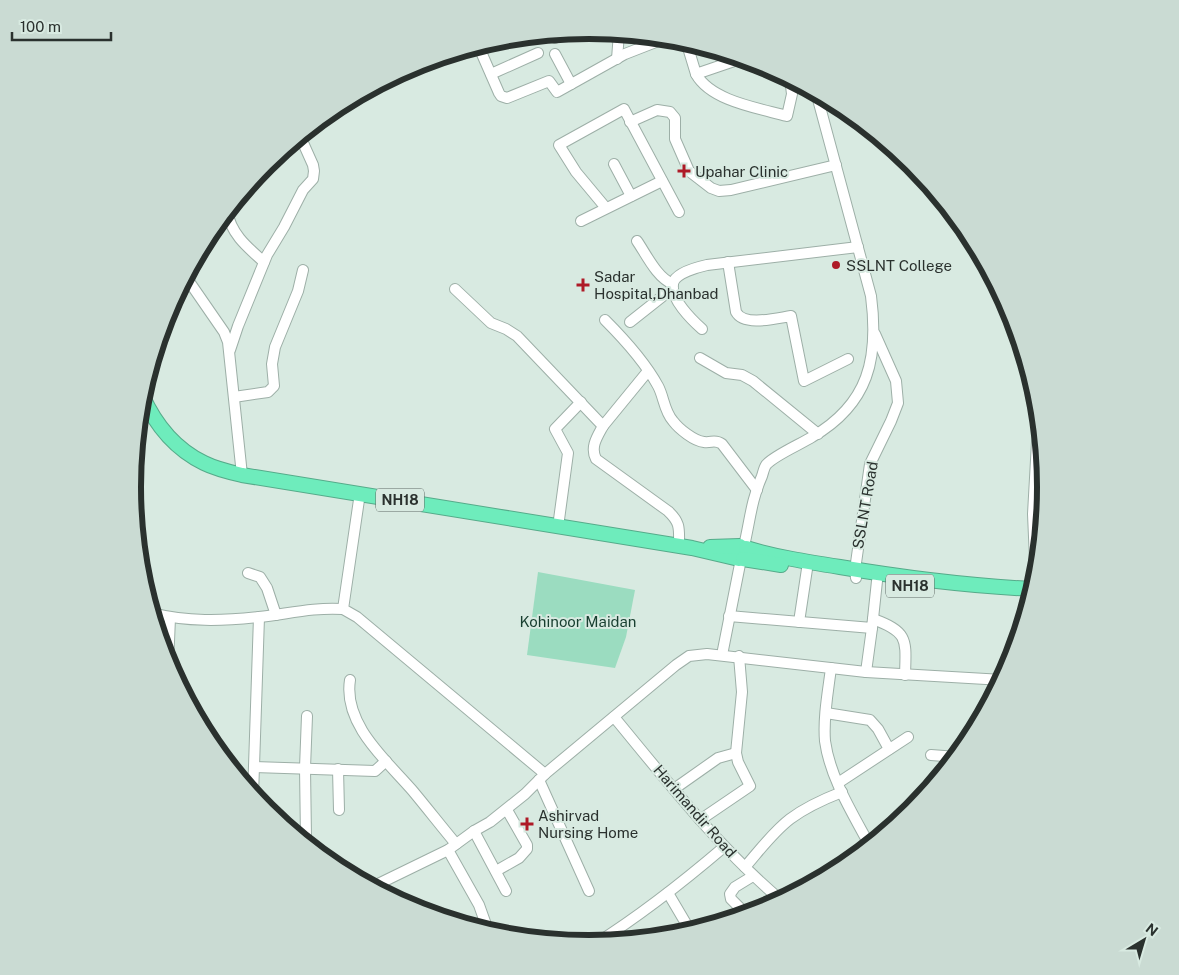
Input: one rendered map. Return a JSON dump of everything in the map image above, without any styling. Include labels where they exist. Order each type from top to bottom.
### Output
[{"type":"highway","name":"NH18","points":[[148,407],[165,434],[178,445],[204,463],[217,469],[242,475],[685,547],[792,559],[877,581],[966,593],[1025,596]]},
{"type":"highway","name":"NH18","points":[[742,553],[807,569],[953,584],[1027,589]]},
{"type":"street","points":[[617,59],[618,40]]},
{"type":"street","points":[[481,52],[501,96],[507,98],[549,81],[556,92],[617,59],[653,44]]},
{"type":"street","points":[[689,50],[696,74],[702,83],[716,94],[787,116],[792,94],[791,87]]},
{"type":"street","points":[[491,74],[538,53]]},
{"type":"street","points":[[555,54],[571,84]]},
{"type":"street","points":[[696,74],[731,62]]},
{"type":"street","points":[[722,655],[742,553],[748,534],[752,503],[766,466],[818,434],[843,415],[860,392],[871,363],[873,331],[871,296],[819,102]]},
{"type":"street","points":[[606,208],[576,172],[560,144],[624,109],[679,212]]},
{"type":"street","points":[[630,122],[653,111],[670,112],[675,118],[675,139],[687,168],[711,188],[719,191],[836,165]]},
{"type":"street","points":[[230,350],[264,262],[293,212],[303,190],[313,179],[313,165],[303,142]]},
{"type":"street","points":[[614,164],[631,196]]},
{"type":"street","points":[[581,221],[662,180]]},
{"type":"street","points":[[229,219],[239,238],[264,262]]},
{"type":"street","points":[[637,241],[662,277],[673,286],[679,304],[702,329]]},
{"type":"street","points":[[630,322],[673,286],[675,280],[691,269],[728,262],[858,247]]},
{"type":"street","points":[[728,262],[736,312],[739,317],[749,320],[791,316],[804,381],[848,359]]},
{"type":"street","points":[[234,397],[268,392],[274,386],[272,364],[274,347],[298,291],[304,270]]},
{"type":"street","points":[[190,283],[224,332],[230,350],[242,475]]},
{"type":"street","points":[[455,290],[491,323],[517,336],[603,426]]},
{"type":"street","points":[[605,320],[648,371],[660,389],[665,407],[679,428],[698,440],[704,442],[715,441],[722,444],[756,490]]},
{"type":"street","name":"SSLNT Road","points":[[855,574],[870,464],[894,416],[898,403],[896,381],[873,331]]},
{"type":"street","points":[[700,358],[726,374],[742,375],[753,381],[818,434]]},
{"type":"street","points":[[648,371],[603,426],[594,444],[593,454],[596,459],[677,519],[685,547]]},
{"type":"street","points":[[558,527],[568,453],[555,428],[581,402]]},
{"type":"street","points":[[1034,543],[1033,514],[1037,465]]},
{"type":"street","points":[[343,609],[360,494]]},
{"type":"street","points":[[799,622],[807,569]]},
{"type":"street","points":[[248,573],[260,577],[276,614]]},
{"type":"street","points":[[866,672],[877,581]]},
{"type":"street","points":[[160,615],[170,618],[231,620],[324,608],[343,609],[357,617],[542,777],[589,891]]},
{"type":"street","points":[[729,616],[799,622],[887,624],[902,635],[906,644],[905,675]]},
{"type":"street","points":[[253,785],[259,617]]},
{"type":"street","points":[[169,643],[170,618]]},
{"type":"street","points":[[379,884],[452,847],[507,810],[542,777],[685,658],[702,654],[738,656],[866,672],[995,680]]},
{"type":"street","points":[[700,820],[750,786],[736,753],[742,692],[738,656]]},
{"type":"street","points":[[831,668],[825,739],[829,762],[867,840]]},
{"type":"street","points":[[350,680],[348,690],[354,713],[366,737],[452,847],[486,924]]},
{"type":"street","points":[[826,713],[870,720],[878,729],[888,749]]},
{"type":"street","points":[[306,835],[305,768],[307,716]]},
{"type":"street","name":"Harimandir Road","points":[[614,716],[700,820],[753,876],[776,896]]},
{"type":"street","points":[[744,867],[790,819],[840,787],[888,749],[908,736]]},
{"type":"street","points":[[674,789],[718,758],[736,753]]},
{"type":"street","points":[[930,755],[949,756]]},
{"type":"street","points":[[254,767],[375,771],[386,761]]},
{"type":"street","points":[[338,769],[339,810]]},
{"type":"street","points":[[496,871],[519,858],[527,850],[527,845],[507,810]]},
{"type":"street","points":[[474,831],[506,891]]},
{"type":"street","points":[[609,935],[668,892],[724,846]]},
{"type":"street","points":[[741,909],[731,899],[730,894],[735,887],[753,876]]},
{"type":"street","points":[[668,892],[687,926]]},
{"type":"green space","name":"Kohinoor Maidan","points":[[538,572],[635,590],[626,637],[615,668],[527,655]]},
{"type":"place","name":"Upahar Clinic","points":[[684,171]]},
{"type":"place","name":"SSLNT College","points":[[836,265]]},
{"type":"place","name":"Sadar Hospital,Dhanbad","points":[[583,285]]},
{"type":"place","name":"Ashirvad Nursing Home","points":[[527,824]]}]
